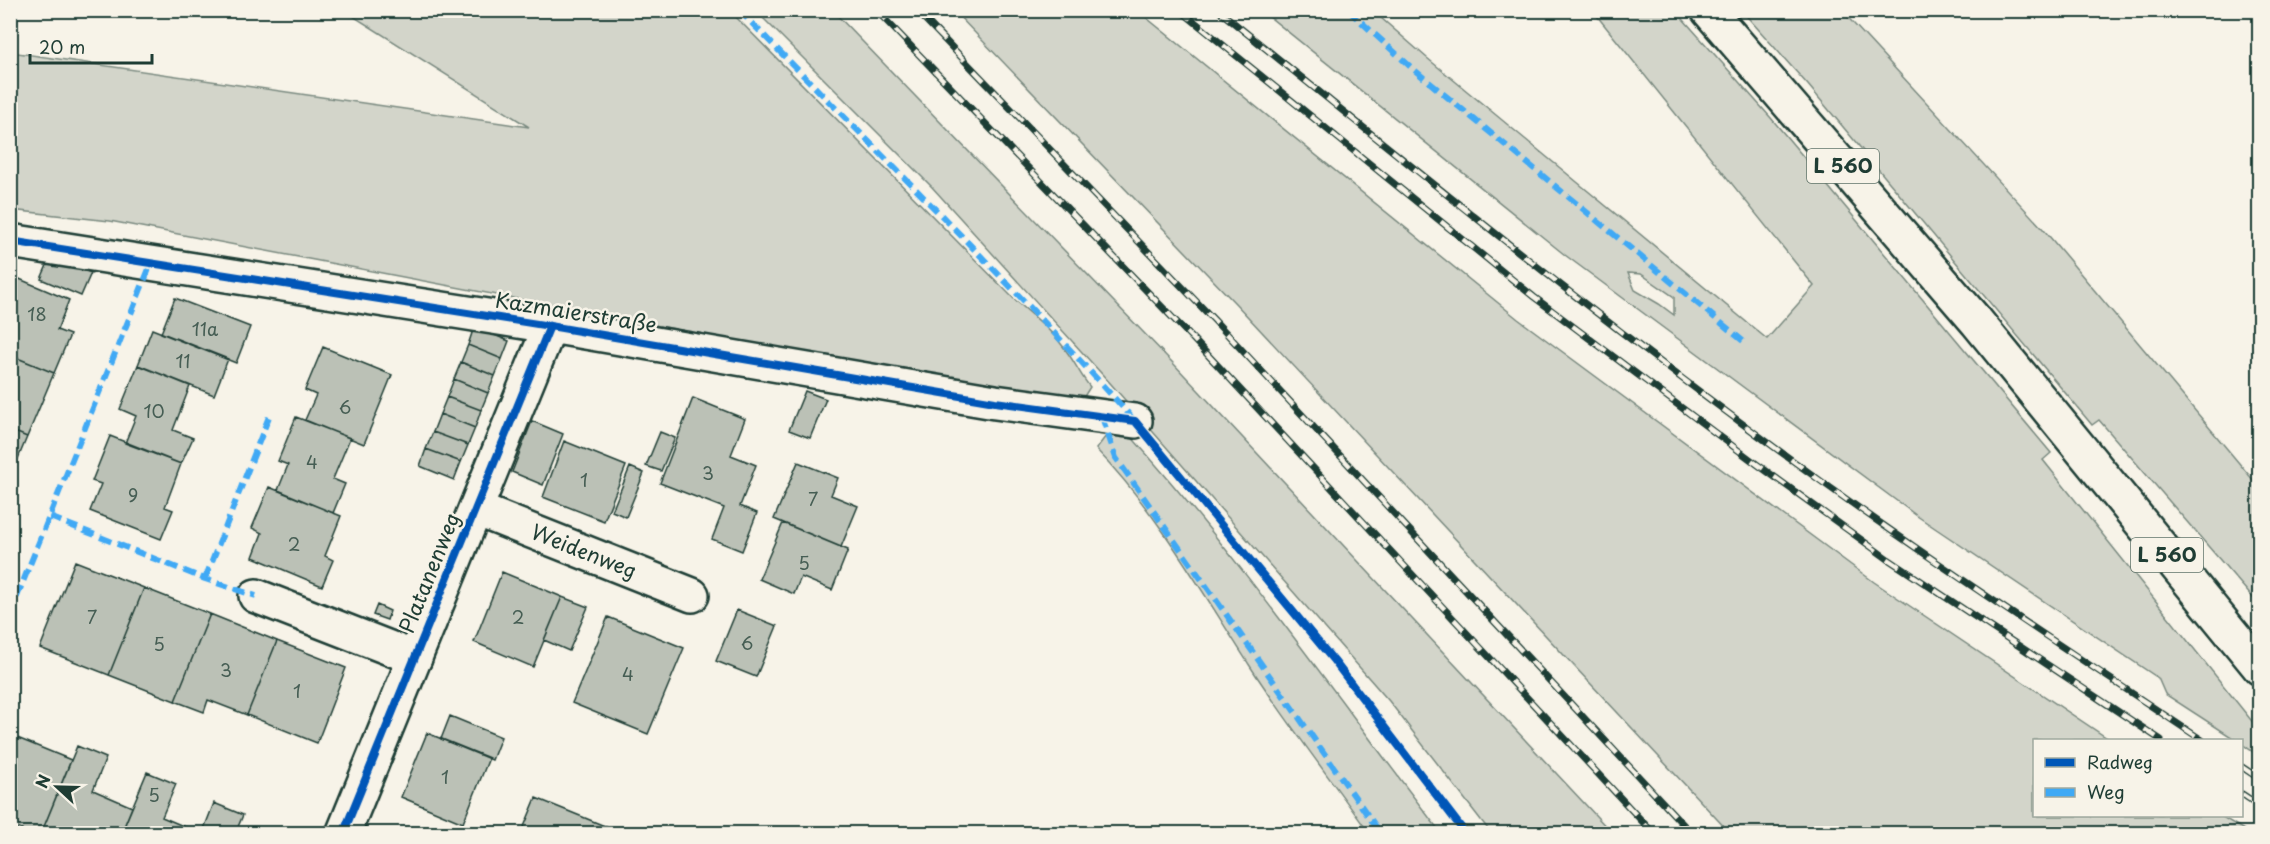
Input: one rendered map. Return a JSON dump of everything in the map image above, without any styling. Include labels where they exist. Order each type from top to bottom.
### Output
[{"type":"street","name":"L 560","points":[[1708,10],[1977,322],[2259,668]]},
{"type":"street","name":"Kazmaierstraße","points":[[10,242],[550,326],[995,402],[1135,421]]},
{"type":"street","name":"Platanenweg","points":[[343,834],[550,326]]},
{"type":"street","name":"Weidenweg","points":[[476,509],[692,595]]},
{"type":"street","name":"Platanenweg","points":[[256,596],[415,658]]},
{"type":"shaded area","points":[[345,11],[730,11],[1014,299],[1049,330],[1090,387],[1078,406],[110,221],[11,210],[11,52],[529,127]]},
{"type":"shaded area","points":[[756,11],[833,11],[1172,362],[1612,833],[1491,833],[1389,701],[1111,384],[932,187]]},
{"type":"shaded area","points":[[954,11],[1138,11],[1518,319],[1874,582],[2109,739],[2033,739],[2033,817],[2223,817],[2249,833],[1730,833],[1235,303]]},
{"type":"shaded area","points":[[1262,11],[1373,11],[1767,339],[1814,286],[1593,11],[1676,11],[1771,118],[2051,453],[2043,460],[2259,730],[2259,756],[2243,745],[2243,739],[2234,739],[2165,694],[2158,678],[1917,516],[1565,255]],"holes":[[[1628,273],[1641,274],[1674,297],[1674,315],[1635,290]]]},
{"type":"shaded area","points":[[1742,11],[1842,11],[2044,230],[2259,487],[2259,605],[2099,420],[2092,425],[1808,85]]},
{"type":"shaded area","points":[[1109,432],[1128,433],[1170,481],[1250,580],[1441,833],[1369,833],[1264,687],[1159,526],[1096,449]]},
{"type":"building","points":[[51,256],[91,273],[81,296],[41,279]]},
{"type":"building","points":[[10,275],[69,300],[57,330],[70,335],[54,373],[10,355]]},
{"type":"building","points":[[175,298],[250,327],[236,363],[161,333]]},
{"type":"building","points":[[474,327],[509,341],[502,359],[468,345]]},
{"type":"building","points":[[152,329],[228,359],[214,395],[138,365]]},
{"type":"building","points":[[468,345],[502,359],[495,376],[461,362]]},
{"type":"building","points":[[323,347],[392,375],[364,444],[305,420],[316,395],[305,390]]},
{"type":"building","points":[[10,355],[54,373],[27,437],[10,430]]},
{"type":"building","points":[[461,362],[495,376],[488,393],[454,379]]},
{"type":"building","points":[[138,365],[190,386],[173,430],[193,438],[181,464],[125,443],[136,416],[120,409]]},
{"type":"building","points":[[454,379],[488,393],[481,410],[447,397]]},
{"type":"building","points":[[805,391],[826,399],[810,438],[789,430]]},
{"type":"building","points":[[447,397],[481,410],[475,428],[440,414]]},
{"type":"building","points":[[693,398],[745,419],[731,455],[756,465],[740,506],[757,513],[742,551],[712,539],[724,508],[660,483]]},
{"type":"building","points":[[440,414],[475,428],[468,445],[433,432]]},
{"type":"building","points":[[296,417],[350,438],[333,479],[345,484],[333,513],[278,490],[288,465],[278,461]]},
{"type":"building","points":[[532,421],[563,434],[543,485],[512,472]]},
{"type":"building","points":[[10,430],[27,437],[10,478]]},
{"type":"building","points":[[433,432],[468,445],[461,462],[426,449]]},
{"type":"building","points":[[660,432],[675,438],[661,471],[646,466]]},
{"type":"building","points":[[110,436],[181,464],[165,507],[173,510],[161,539],[90,511],[101,484],[92,481]]},
{"type":"building","points":[[564,441],[626,466],[604,521],[543,497]]},
{"type":"building","points":[[426,449],[461,462],[454,480],[420,466]]},
{"type":"building","points":[[798,462],[838,478],[831,495],[858,506],[841,547],[774,519]]},
{"type":"building","points":[[630,467],[644,473],[626,517],[612,511]]},
{"type":"building","points":[[269,487],[341,516],[325,556],[333,560],[322,586],[253,557],[262,533],[252,528]]},
{"type":"building","points":[[783,523],[848,550],[832,590],[801,577],[794,594],[759,579]]},
{"type":"building","points":[[75,561],[144,588],[109,675],[40,648]]},
{"type":"building","points":[[502,572],[562,597],[533,667],[474,642]]},
{"type":"building","points":[[144,588],[210,614],[175,701],[109,675]]},
{"type":"building","points":[[562,597],[588,607],[569,651],[544,640]]},
{"type":"building","points":[[377,605],[390,611],[387,620],[373,615]]},
{"type":"building","points":[[737,610],[777,626],[756,677],[716,661]]},
{"type":"building","points":[[210,614],[277,641],[247,715],[208,700],[204,712],[175,701]]},
{"type":"building","points":[[608,617],[684,648],[648,734],[572,703]]},
{"type":"building","points":[[277,641],[346,668],[317,743],[247,715]]},
{"type":"building","points":[[450,716],[501,737],[492,760],[441,739]]},
{"type":"building","points":[[427,733],[489,758],[463,823],[401,797]]},
{"type":"building","points":[[10,735],[71,760],[41,834],[31,834],[10,825]]},
{"type":"building","points":[[77,746],[106,758],[93,790],[132,807],[121,834],[41,834]]},
{"type":"building","points":[[147,772],[176,784],[162,817],[202,834],[121,834]]},
{"type":"building","points":[[536,798],[612,829],[610,834],[521,834]]},
{"type":"building","points":[[214,803],[243,815],[235,834],[202,834]]},
{"type":"railway","points":[[876,10],[1194,340],[1654,834]]},
{"type":"railway","points":[[916,10],[1215,321],[1692,834]]},
{"type":"railway","points":[[1180,10],[1534,297],[1754,462],[1888,559],[2159,739]]},
{"type":"railway","points":[[1218,10],[1561,285],[1770,444],[1930,558],[2201,739]]},
{"type":"railway","points":[[2243,768],[2260,779]]},
{"type":"railway","points":[[2243,795],[2260,806]]},
{"type":"marked path","points":[[739,10],[989,264],[1135,421]]},
{"type":"marked path","points":[[1348,10],[1412,68],[1743,341]]},
{"type":"marked path","points":[[10,614],[151,264]]},
{"type":"marked path","points":[[205,579],[270,414]]},
{"type":"marked path","points":[[1102,417],[1116,458],[1381,834]]},
{"type":"marked path","points":[[50,517],[205,579],[256,596]]},
{"type":"cycle path","points":[[10,241],[550,326],[995,402],[1135,421],[1334,661],[1466,834]]},
{"type":"cycle path","points":[[343,834],[550,326]]}]
